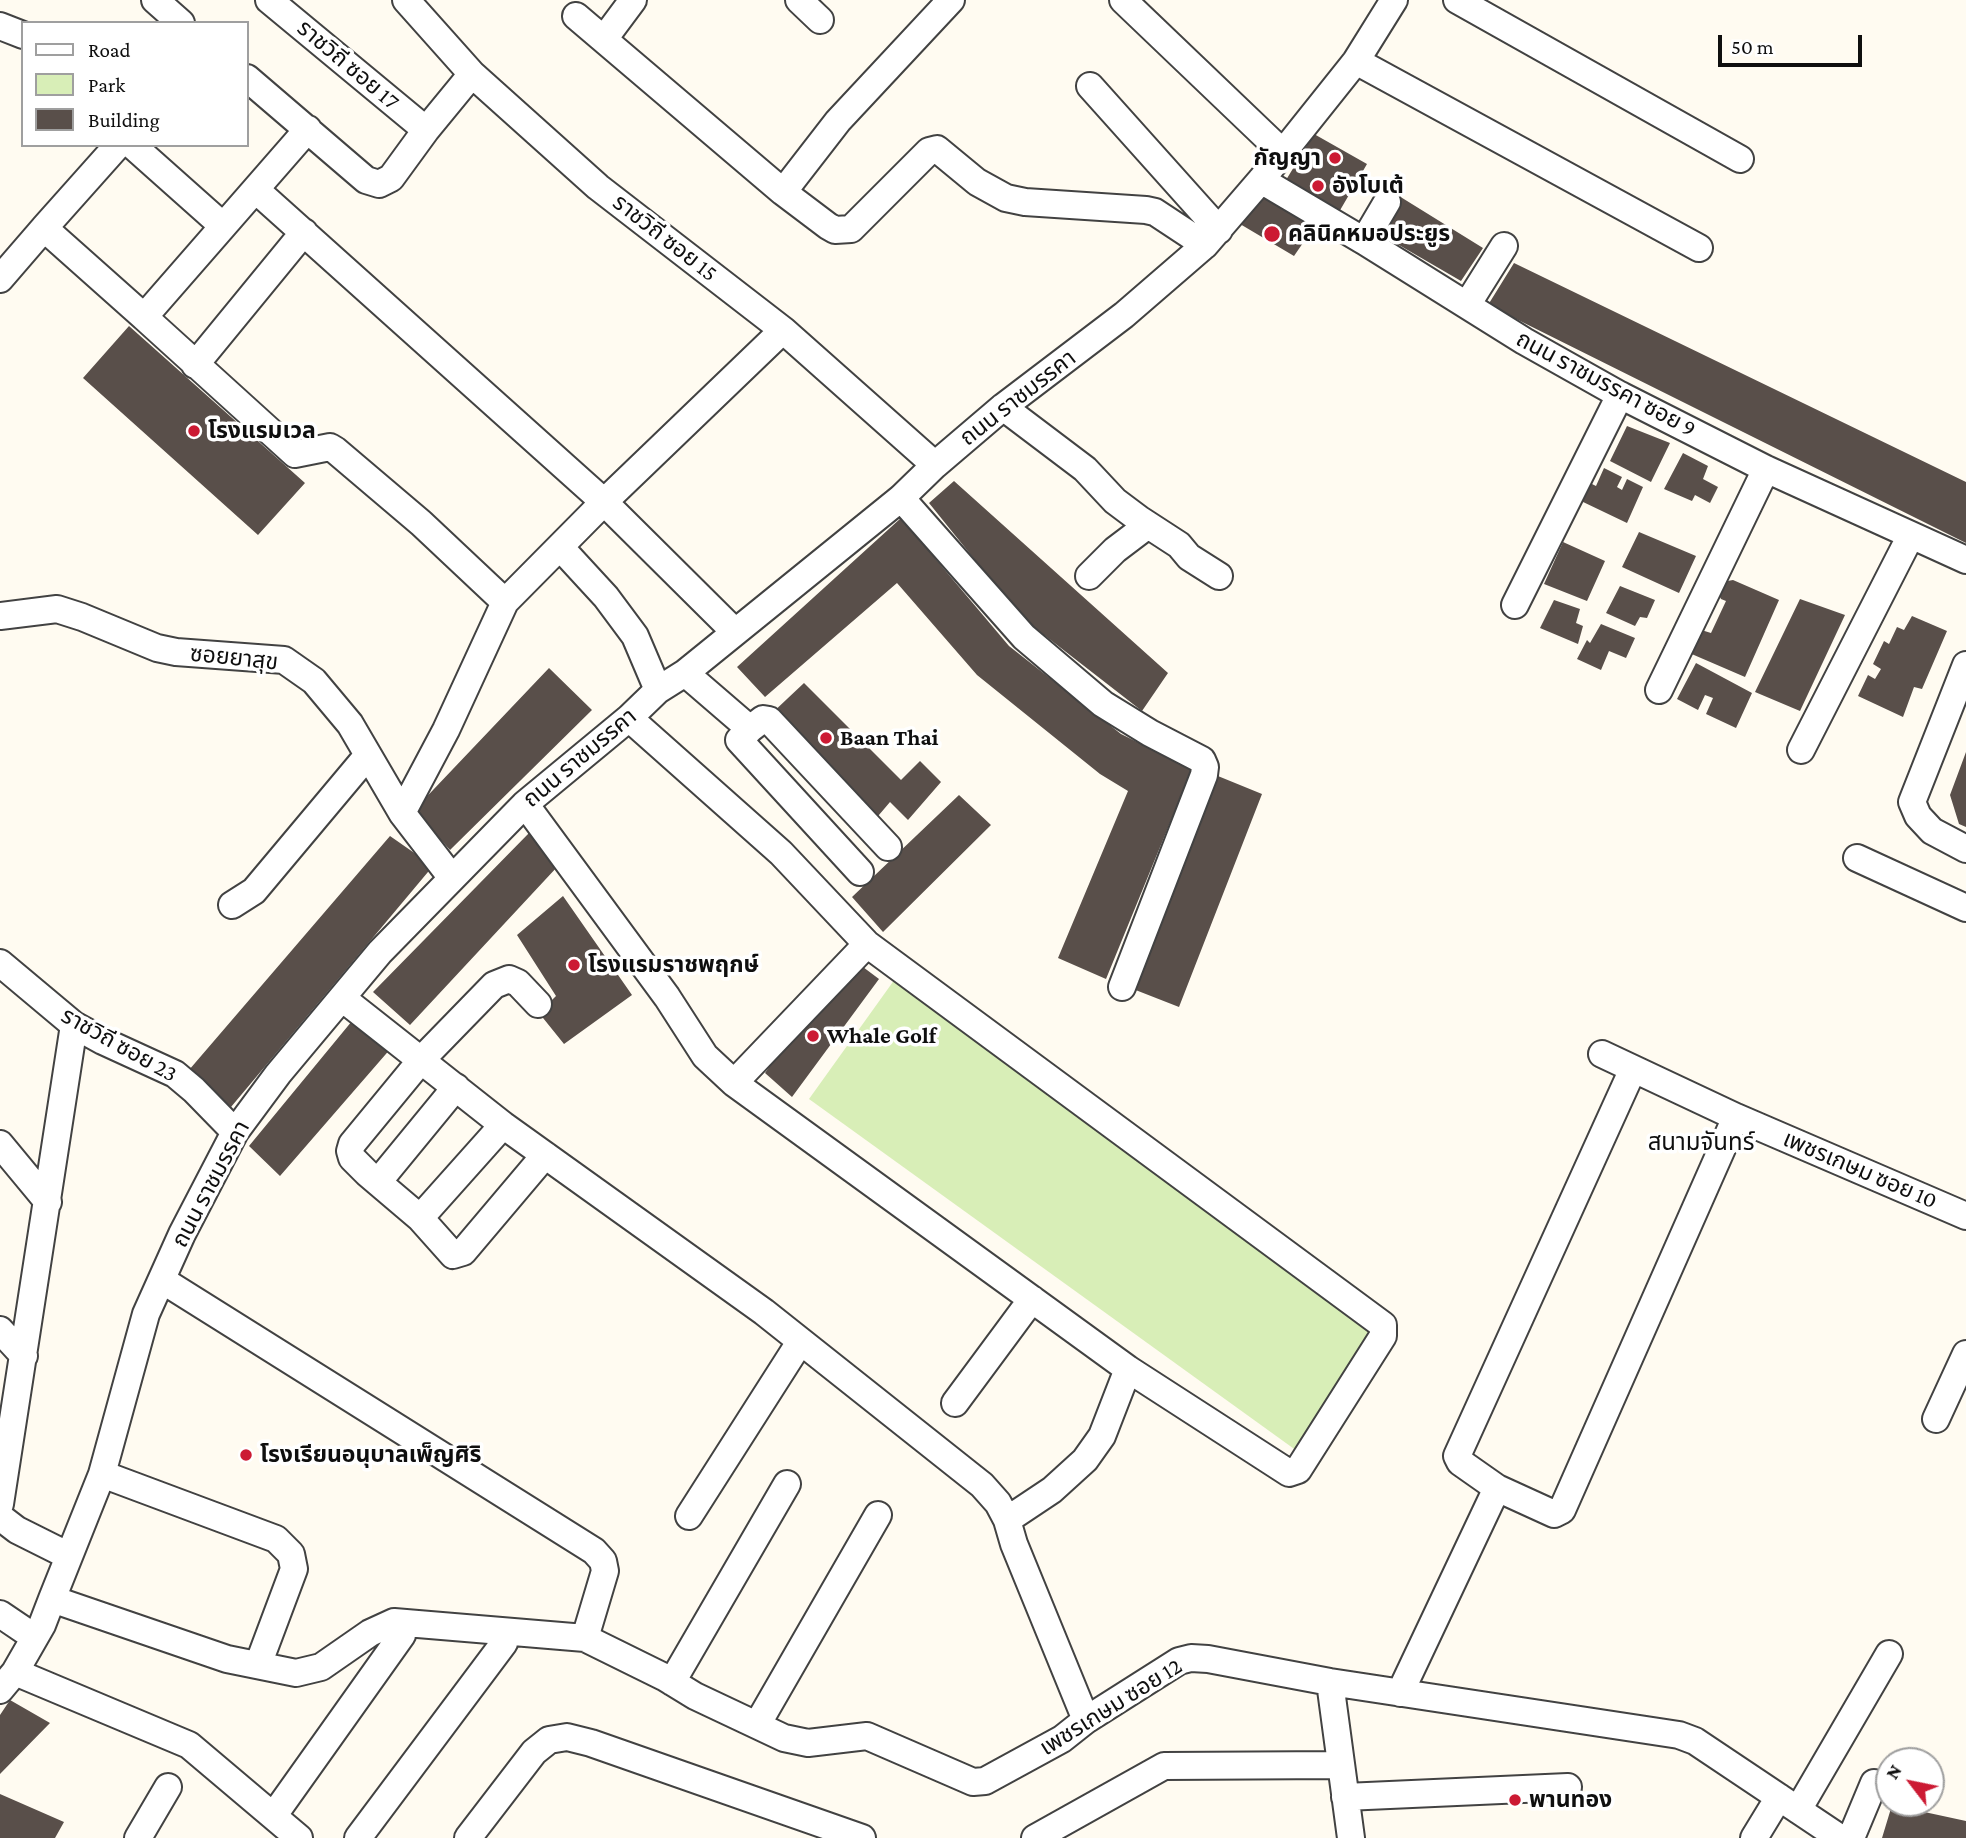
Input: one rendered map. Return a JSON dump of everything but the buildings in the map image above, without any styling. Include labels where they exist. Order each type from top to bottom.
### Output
[{"type":"street","points":[[155,0],[179,21]]},
{"type":"street","name":"ราชวิถี ซอย 17","points":[[270,0],[426,130]]},
{"type":"street","name":"ราชวิถี ซอย 15","points":[[406,0],[472,74],[598,187],[783,330],[935,465]]},
{"type":"street","points":[[604,39],[634,0]]},
{"type":"street","points":[[799,0],[820,20]]},
{"type":"street","points":[[783,192],[838,121],[951,0]]},
{"type":"street","points":[[1123,0],[1282,152]]},
{"type":"street","name":"ถนน ราชมรรคา","points":[[7,1681],[42,1625],[102,1474],[146,1314],[182,1234],[235,1132],[278,1074],[380,952],[525,804],[629,718],[658,690],[685,673],[901,498],[1003,407],[1124,315],[1212,238],[1356,61],[1394,0]]},
{"type":"street","points":[[1458,0],[1740,159]]},
{"type":"street","points":[[576,16],[783,192],[835,230],[850,229],[929,151],[937,149],[977,182],[1006,198],[1025,202],[1155,212],[1212,238]]},
{"type":"street","points":[[0,26],[21,34]]},
{"type":"street","points":[[1356,61],[1699,248]]},
{"type":"street","points":[[248,79],[366,180],[379,184],[391,178],[472,74]]},
{"type":"street","points":[[1090,86],[1212,238]]},
{"type":"street","points":[[144,317],[308,129]]},
{"type":"street","points":[[0,279],[116,147]]},
{"type":"street","points":[[134,147],[223,226]]},
{"type":"street","name":"ถนน ราชมรรคา ซอย 9","points":[[1261,180],[1524,341],[1620,395],[1766,468],[1966,560]]},
{"type":"street","points":[[256,190],[604,502],[734,631]]},
{"type":"street","points":[[1364,241],[1387,202]]},
{"type":"street","points":[[44,228],[295,454],[330,447],[335,450],[421,523],[505,602]]},
{"type":"street","points":[[195,365],[304,232]]},
{"type":"street","points":[[1467,305],[1504,246]]},
{"type":"street","points":[[402,813],[446,730],[505,602],[604,502],[783,330]]},
{"type":"street","points":[[1515,605],[1620,395]]},
{"type":"street","points":[[1003,407],[1085,469],[1115,501],[1180,545],[1189,557],[1219,576]]},
{"type":"street","points":[[1659,690],[1766,468]]},
{"type":"street","points":[[901,498],[1024,637],[1103,704],[1150,733],[1202,760],[1204,775],[1122,987]]},
{"type":"street","points":[[1089,576],[1115,550],[1148,525]]},
{"type":"street","points":[[1801,750],[1911,535]]},
{"type":"street","points":[[560,547],[606,597],[635,636],[658,690]]},
{"type":"street","name":"ซอยยาสุข","points":[[0,617],[57,610],[82,617],[157,648],[176,652],[284,660],[314,681],[350,724],[402,813],[452,878]]},
{"type":"street","points":[[1966,665],[1912,802],[1918,816],[1932,831],[1966,849]]},
{"type":"street","points":[[685,673],[750,729]]},
{"type":"street","points":[[525,804],[667,997],[705,1056],[734,1083],[1128,1369],[1289,1473],[1293,1474],[1298,1470],[1383,1336],[1383,1325],[867,944],[781,853],[629,718]]},
{"type":"street","points":[[860,872],[739,740],[750,729],[762,719],[769,720],[888,847]]},
{"type":"street","points":[[232,905],[254,891],[368,755]]},
{"type":"street","points":[[1857,858],[1966,908]]},
{"type":"street","points":[[734,1083],[867,944]]},
{"type":"street","name":"ราชวิถี ซอย 23","points":[[0,963],[74,1025],[175,1074],[235,1132]]},
{"type":"street","points":[[538,1003],[518,983],[509,979],[494,985],[422,1059],[352,1144],[350,1151],[352,1158],[420,1218],[453,1255],[460,1254],[545,1155]]},
{"type":"street","points":[[342,998],[503,1125],[764,1312],[982,1485],[998,1503],[1007,1520],[1014,1544],[1086,1720]]},
{"type":"street","points":[[0,1504],[74,1025]]},
{"type":"street","name":"เพชรเกษม ซอย 10","points":[[1602,1054],[1736,1117],[1966,1216]]},
{"type":"street","points":[[1633,1069],[1457,1457],[1460,1462],[1497,1488],[1554,1514],[1562,1510],[1736,1117]]},
{"type":"street","points":[[378,1182],[456,1087]]},
{"type":"street","points":[[420,1218],[503,1125]]},
{"type":"street","points":[[0,1144],[48,1202]]},
{"type":"street","points":[[162,1280],[594,1551],[603,1561],[605,1571],[585,1638]]},
{"type":"street","points":[[955,1403],[1032,1299]]},
{"type":"street","points":[[0,1330],[24,1356]]},
{"type":"street","points":[[690,1516],[800,1342]]},
{"type":"street","points":[[1936,1419],[1966,1354]]},
{"type":"street","points":[[1007,1520],[1052,1490],[1085,1460],[1102,1436],[1128,1369]]},
{"type":"street","points":[[102,1474],[276,1539],[291,1554],[294,1569],[258,1665]]},
{"type":"street","points":[[672,1682],[788,1484]]},
{"type":"street","points":[[1400,1693],[1497,1488]]},
{"type":"street","points":[[757,1725],[878,1515]]},
{"type":"street","points":[[0,1517],[17,1530],[69,1556]]},
{"type":"street","name":"เพชรเกษม ซอย 12","points":[[52,1599],[228,1659],[296,1673],[321,1667],[370,1633],[394,1622],[509,1637],[585,1638],[695,1696],[784,1738],[808,1743],[867,1736],[973,1782],[985,1781],[1062,1739],[1086,1720],[1179,1661],[1208,1658],[1330,1682],[1679,1735],[1695,1741],[1840,1838]]},
{"type":"street","points":[[0,1615],[34,1637]]},
{"type":"street","points":[[274,1815],[402,1635]]},
{"type":"street","points":[[358,1838],[509,1637]]},
{"type":"street","points":[[1754,1838],[1789,1804],[1889,1654]]},
{"type":"street","points":[[7,1681],[176,1738],[189,1745],[299,1838]]},
{"type":"street","points":[[1330,1682],[1351,1838]]},
{"type":"street","points":[[468,1838],[534,1752],[549,1740],[567,1737],[591,1742],[862,1838]]},
{"type":"street","points":[[1035,1838],[1164,1766],[1341,1765]]},
{"type":"street","points":[[1851,1838],[1874,1783]]},
{"type":"street","points":[[138,1838],[167,1787]]},
{"type":"street","points":[[1346,1797],[1568,1787]]},
{"type":"green space","points":[[900,972],[1380,1330],[1297,1451],[809,1099]]},
{"type":"place","name":"กัญญา","points":[[1335,158]]},
{"type":"place","name":"อังโบเต้","points":[[1318,186]]},
{"type":"place","name":"คลินิคหมอประยูร","points":[[1272,234]]},
{"type":"place","name":"โรงแรมเวล","points":[[194,431]]},
{"type":"place","name":"Baan Thai","points":[[826,738]]},
{"type":"place","name":"โรงแรมราชพฤกษ์","points":[[574,965]]},
{"type":"place","name":"Whale Golf","points":[[813,1036]]},
{"type":"place","name":"โรงเรียนอนุบาลเพ็ญศิริ","points":[[246,1455]]},
{"type":"place","name":"พานทอง","points":[[1515,1800]]},
{"type":"district","name":"สนามจันทร์","points":[[1701,1143]]}]
